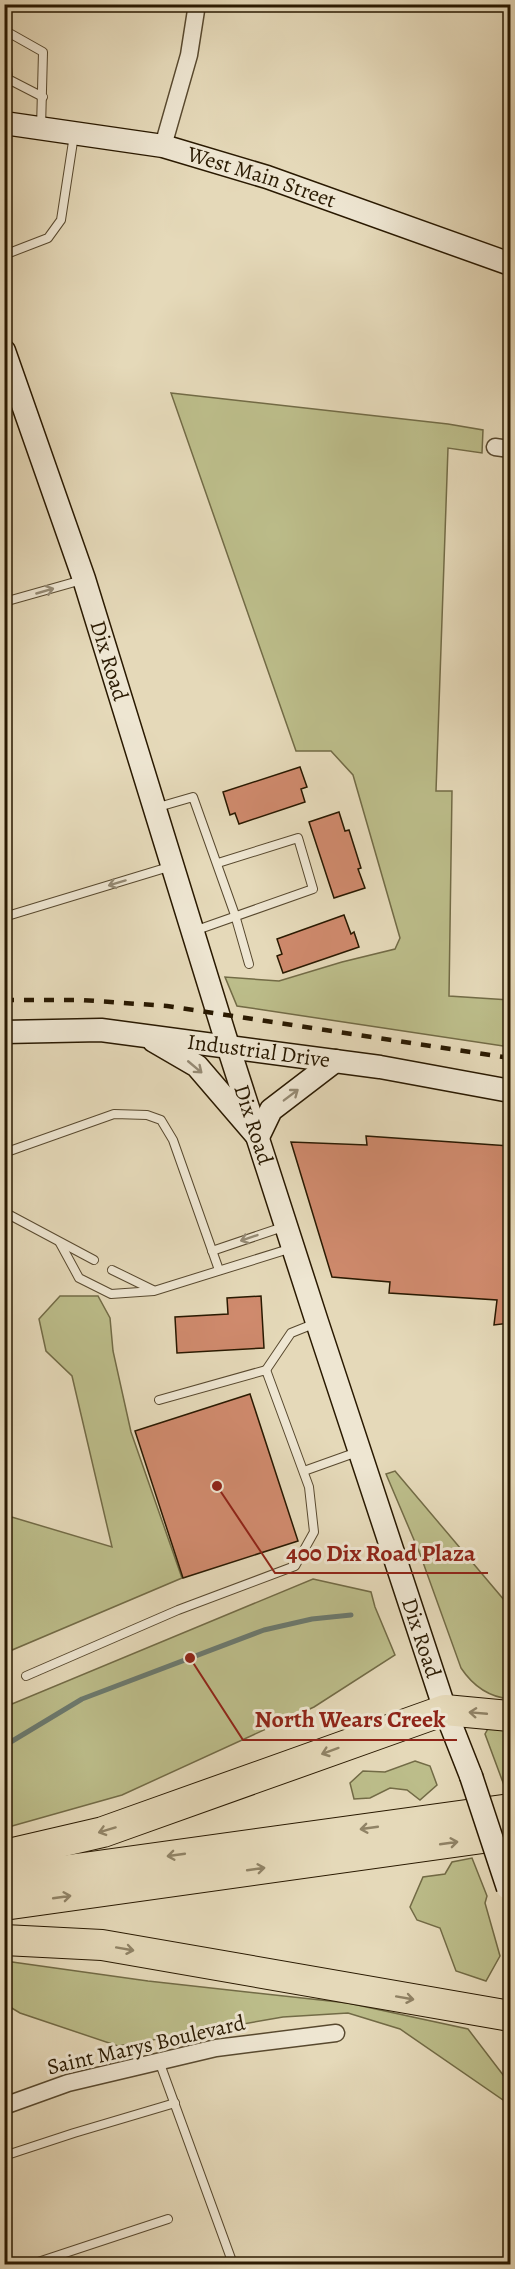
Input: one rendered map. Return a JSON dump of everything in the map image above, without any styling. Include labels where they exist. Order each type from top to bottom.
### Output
[{"type":"highway","points":[[4,1855],[103,1832],[445,1710],[510,1716]]},
{"type":"highway","points":[[4,1879],[510,1809]]},
{"type":"highway","points":[[4,1905],[510,1834]]},
{"type":"highway","points":[[4,1940],[102,1946],[510,2016]]},
{"type":"main road","name":"West Main Street","points":[[4,123],[164,146],[267,177],[510,264]]},
{"type":"main road","name":"Dix Road","points":[[4,351],[84,579],[228,1046],[317,1322],[445,1710],[471,1776],[509,1891]]},
{"type":"main road","name":"Industrial Drive","points":[[4,1032],[101,1030],[335,1061],[510,1091]]},
{"type":"main road","points":[[146,1036],[197,1066],[258,1137],[271,1110],[335,1061]]},
{"type":"street","points":[[164,146],[189,55],[197,4]]},
{"type":"street","name":"Saint Marys Boulevard","points":[[4,2106],[68,2083],[216,2048],[336,2033]]},
{"type":"lane","points":[[6,31],[7,45]]},
{"type":"lane","points":[[6,31],[43,52],[40,129]]},
{"type":"lane","points":[[4,99],[7,67]]},
{"type":"lane","points":[[6,79],[43,97]]},
{"type":"lane","points":[[4,255],[48,238],[61,220],[74,134]]},
{"type":"lane","points":[[4,602],[84,579]]},
{"type":"lane","points":[[155,808],[193,797],[218,863],[249,964]]},
{"type":"lane","points":[[193,931],[313,889],[298,838],[218,863]]},
{"type":"lane","points":[[4,917],[173,866]]},
{"type":"lane","points":[[4,1153],[114,1114],[147,1115],[161,1120],[173,1140],[219,1270]]},
{"type":"lane","points":[[4,1212],[94,1260]]},
{"type":"lane","points":[[212,1251],[286,1226]]},
{"type":"lane","points":[[60,1243],[78,1278],[111,1294],[154,1290],[293,1247]]},
{"type":"lane","points":[[112,1270],[154,1290]]},
{"type":"lane","points":[[4,1275],[7,1284],[4,1286]]},
{"type":"lane","points":[[159,1400],[266,1370],[291,1333],[317,1322]]},
{"type":"lane","points":[[27,1676],[178,1610],[295,1566],[314,1532],[309,1487],[266,1370]]},
{"type":"lane","points":[[304,1471],[360,1451]]},
{"type":"lane","points":[[159,2061],[233,2265]]},
{"type":"lane","points":[[4,2156],[175,2103]]},
{"type":"lane","points":[[32,2265],[168,2218]]},
{"type":"green space","points":[[171,393],[448,424],[483,430],[482,453],[448,448],[436,791],[452,791],[449,996],[510,1000],[510,1047],[237,1006],[225,977],[279,981],[395,949],[400,938],[353,775],[331,751],[296,751]]},
{"type":"green space","points":[[60,1296],[98,1296],[110,1318],[113,1351],[131,1432],[182,1578],[5,1653],[5,1515],[112,1547],[72,1376],[46,1351],[39,1319]]},
{"type":"green space","points":[[395,1471],[510,1607],[510,1699],[482,1690],[461,1668],[420,1554],[386,1474]]},
{"type":"green space","points":[[313,1579],[371,1592],[395,1655],[314,1707],[122,1795],[5,1828],[5,1685],[12,1704]]},
{"type":"green space","points":[[510,1723],[510,1796],[508,1796],[485,1734],[489,1727]]},
{"type":"green space","points":[[415,1761],[430,1766],[437,1785],[420,1800],[407,1790],[390,1788],[370,1798],[354,1799],[350,1783],[363,1771],[385,1772]]},
{"type":"green space","points":[[472,1858],[487,1896],[485,1903],[500,1956],[486,1981],[456,1971],[440,1928],[417,1920],[410,1907],[423,1877],[445,1874],[452,1862]]},
{"type":"green space","points":[[5,1961],[148,1981],[348,2003],[468,2029],[510,2084],[506,2102],[400,2029],[348,2013],[283,2017],[118,2046],[20,2013],[5,2004]]},
{"type":"building","points":[[300,767],[307,787],[301,789],[305,802],[239,824],[235,813],[230,815],[223,792]]},
{"type":"building","points":[[339,812],[345,831],[349,830],[365,888],[334,898],[309,822]]},
{"type":"building","points":[[344,915],[351,934],[354,932],[359,947],[283,973],[277,956],[282,954],[277,939]]},
{"type":"building","points":[[366,1136],[510,1146],[510,1323],[494,1325],[497,1300],[389,1293],[390,1282],[332,1277],[291,1142],[367,1145]]},
{"type":"building","points":[[261,1296],[264,1348],[177,1353],[175,1317],[228,1314],[227,1298]]},
{"type":"building","points":[[250,1394],[298,1541],[183,1578],[135,1431]]},
{"type":"waterway","points":[[4,1746],[82,1699],[264,1630],[312,1619],[351,1615]]},
{"type":"railway","points":[[4,1000],[82,1000],[167,1006],[510,1058]]},
{"type":"place","name":"400 Dix Road Plaza","points":[[217,1486]]},
{"type":"place","name":"North Wears Creek","points":[[190,1658]]}]
